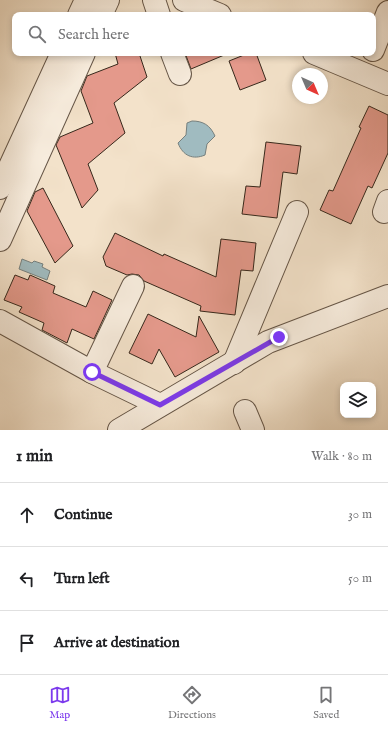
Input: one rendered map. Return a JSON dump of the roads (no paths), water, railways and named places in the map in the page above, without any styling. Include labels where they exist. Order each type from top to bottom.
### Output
[{"type":"street","points":[[80,12],[86,0]]},
{"type":"street","points":[[102,12],[108,0]]},
{"type":"street","points":[[154,0],[158,12]]},
{"type":"street","points":[[184,0],[213,12]]},
{"type":"street","points":[[376,42],[388,12]]},
{"type":"street","points":[[0,188],[61,56]]},
{"type":"street","points":[[0,240],[83,56]]},
{"type":"street","points":[[173,56],[180,74]]},
{"type":"street","points":[[322,56],[388,84]]},
{"type":"street","points":[[364,73],[371,56]]},
{"type":"street","points":[[234,362],[297,212]]},
{"type":"street","points":[[92,372],[133,286]]},
{"type":"street","points":[[119,430],[279,337],[388,296]]},
{"type":"street","points":[[0,321],[92,372],[160,405]]},
{"type":"water","points":[[192,121],[206,124],[215,136],[207,144],[205,155],[196,157],[189,156],[183,151],[178,143],[186,135],[187,123]]},
{"type":"water","points":[[22,259],[32,263],[34,261],[43,264],[42,267],[50,271],[47,280],[19,269]]}]
